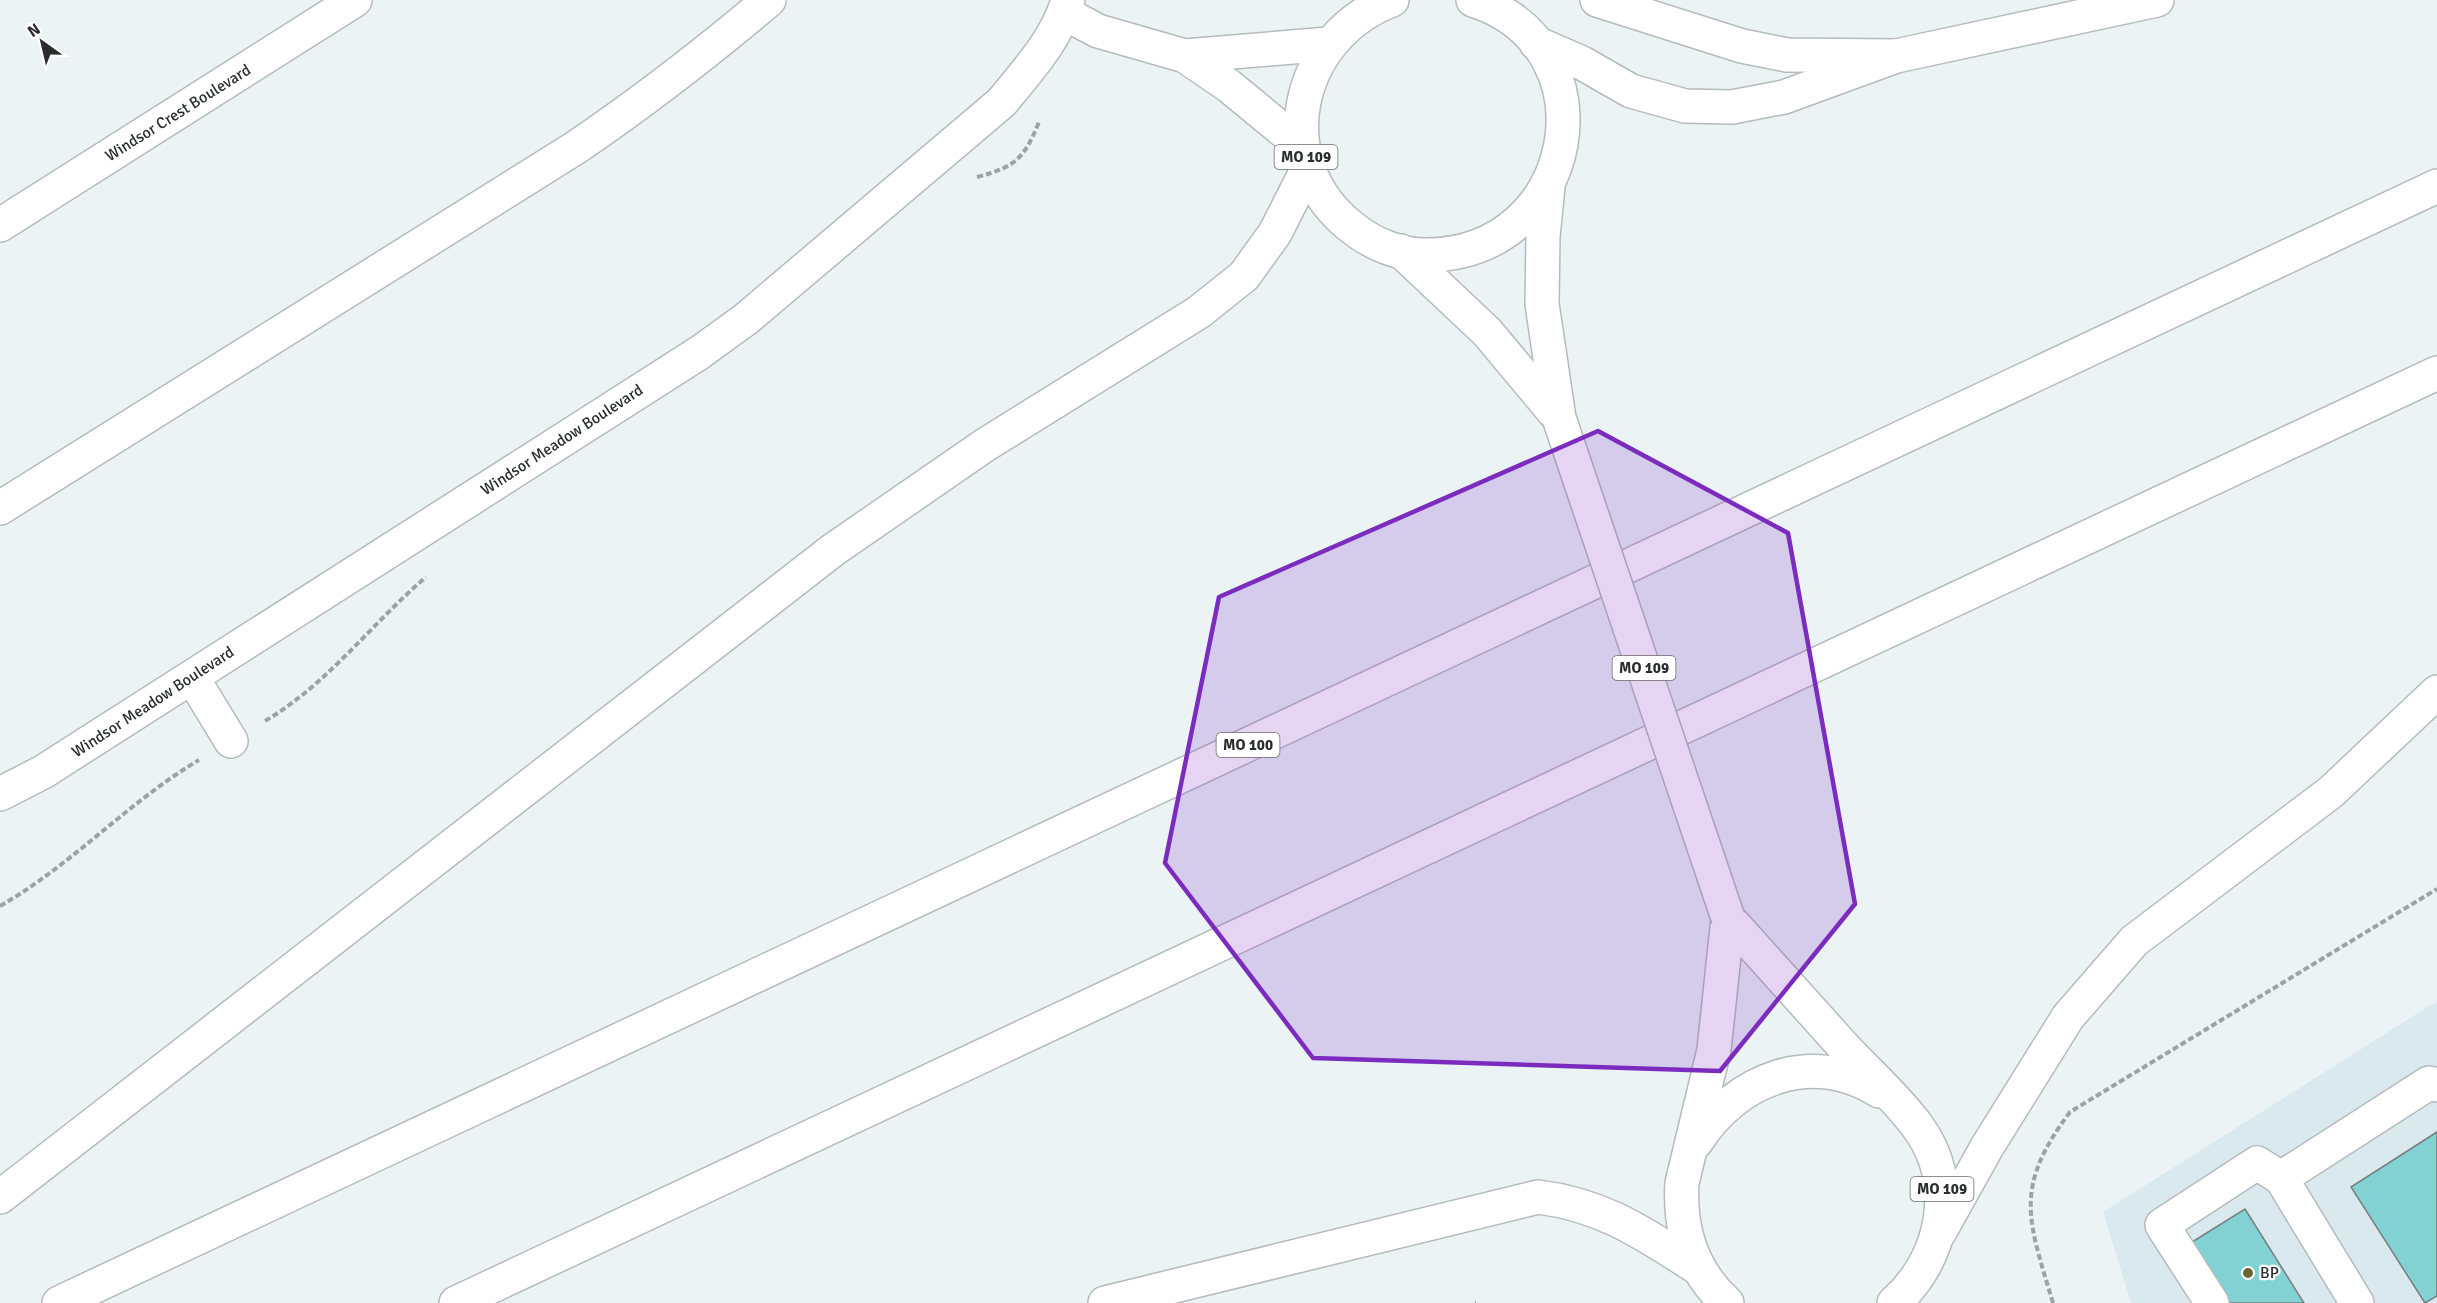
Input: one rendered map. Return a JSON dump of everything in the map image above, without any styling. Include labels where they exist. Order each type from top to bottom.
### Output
[{"type":"main road","name":"Windsor Crest Boulevard","points":[[0,225],[355,0]]},
{"type":"main road","points":[[0,508],[575,148],[663,87],[769,0]]},
{"type":"main road","points":[[1339,24],[1392,0]]},
{"type":"main road","points":[[1473,0],[1498,7]]},
{"type":"main road","points":[[1597,0],[1742,46],[1787,55],[1896,56]]},
{"type":"main road","points":[[1536,43],[1582,63],[1632,91],[1685,106],[1732,107],[1784,97],[1896,56],[2157,0]]},
{"type":"main road","name":"Windsor Meadow Boulevard","points":[[0,794],[43,772],[699,353],[746,319],[1002,102],[1036,60],[1066,7],[1098,31],[1185,56],[1229,86],[1306,157]]},
{"type":"main road","name":"MO 109","points":[[1498,7],[1536,43],[1556,81],[1563,123],[1557,166],[1548,186],[1543,236],[1542,304],[1559,418],[1728,918],[1904,1110],[1930,1146],[1938,1167],[1942,1211],[1939,1233],[1917,1288]]},
{"type":"main road","name":"Windsor Meadow Boulevard","points":[[1185,56],[1339,24]]},
{"type":"main road","name":"MO 109","points":[[1339,24],[1317,63],[1303,104],[1306,157],[1329,205],[1344,221],[1380,245],[1401,251],[1487,332],[1559,418]]},
{"type":"main road","points":[[0,1197],[833,550],[985,445],[1198,312],[1244,276],[1275,233],[1306,157]]},
{"type":"main road","points":[[1401,251],[1422,255],[1443,255],[1485,244],[1521,220],[1548,186]]},
{"type":"main road","name":"MO 100","points":[[59,1303],[2437,186]]},
{"type":"main road","points":[[456,1303],[2437,373]]},
{"type":"main road","points":[[192,677],[231,741]]},
{"type":"main road","points":[[1939,1233],[1987,1147],[2068,1017],[2134,941],[2331,792],[2437,692]]},
{"type":"main road","name":"MO 109","points":[[1727,1303],[1711,1287],[1698,1268],[1686,1238],[1680,1205],[1687,1162],[1714,1050],[1728,918]]},
{"type":"main road","points":[[1687,1162],[1708,1123],[1723,1107],[1751,1088],[1782,1075],[1826,1073],[1848,1077],[1869,1085],[1904,1110]]},
{"type":"main road","points":[[2281,1178],[2429,1083],[2437,1085]]},
{"type":"main road","points":[[2212,1303],[2162,1225],[2257,1162],[2281,1178],[2357,1303]]},
{"type":"main road","points":[[1105,1303],[1538,1197],[1571,1201],[1628,1224],[1698,1268]]},
{"type":"main road","points":[[1894,1303],[1917,1288]]},
{"type":"path","points":[[974,178],[1003,170],[1022,156],[1040,120]]},
{"type":"path","points":[[0,906],[53,872],[154,790],[292,705],[332,672],[410,591],[432,572]]},
{"type":"path","points":[[2053,1303],[2031,1229],[2030,1193],[2040,1155],[2070,1112],[2437,889]]},
{"type":"highlighted area","points":[[1598,431],[1788,533],[1855,904],[1720,1071],[1313,1058],[1165,863],[1219,597]]},
{"type":"shaded area","points":[[2437,1001],[2437,1303],[2131,1303],[2103,1212]]},
{"type":"building","points":[[2437,1132],[2437,1296],[2425,1303],[2351,1187]]},
{"type":"building","name":"BP","points":[[2245,1209],[2304,1303],[2230,1303],[2192,1242]]},
{"type":"place","name":"BP","points":[[2248,1273]]}]
